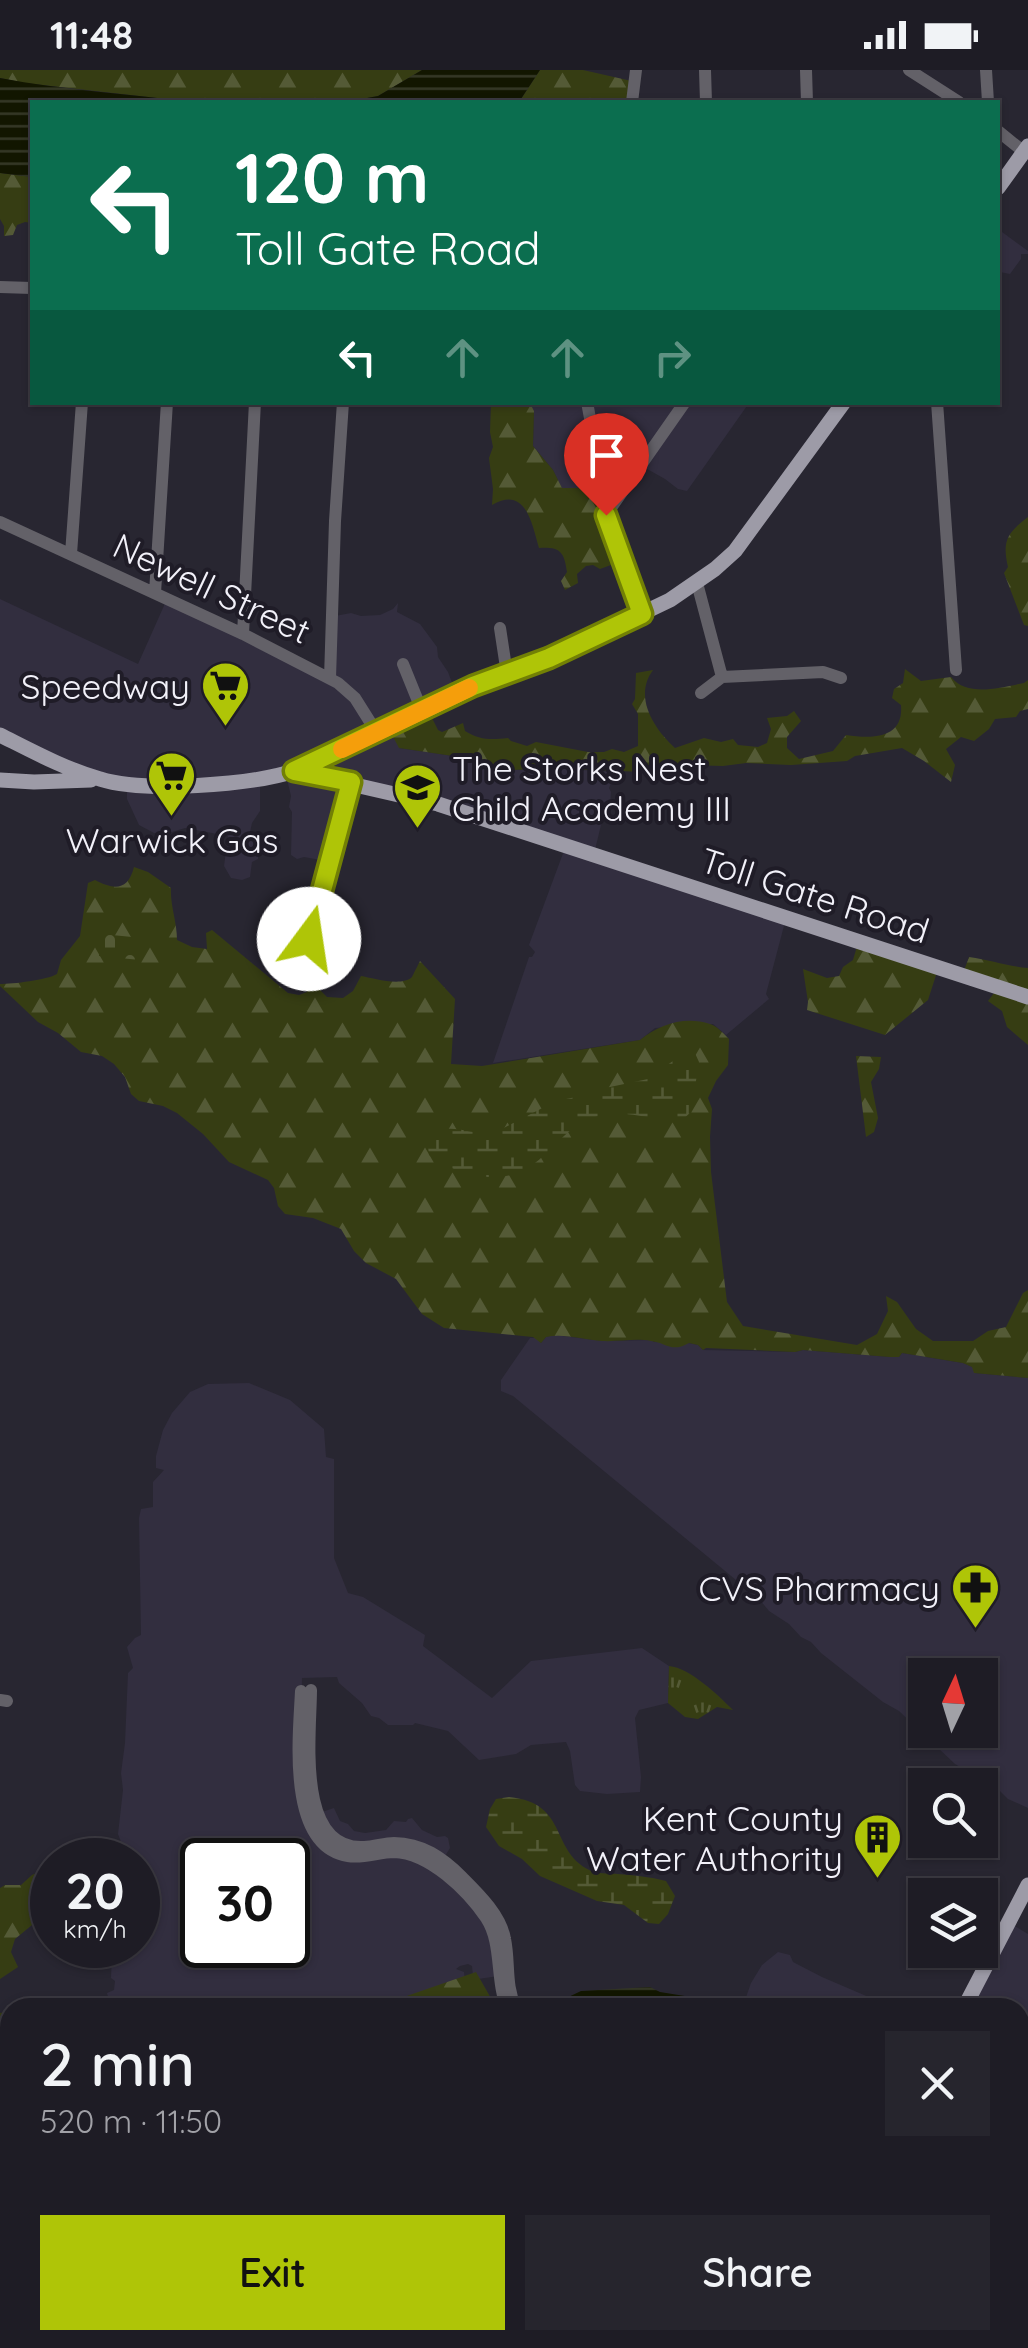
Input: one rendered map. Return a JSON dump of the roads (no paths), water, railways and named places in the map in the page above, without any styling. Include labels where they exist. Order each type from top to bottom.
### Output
[{"type":"main road","points":[[1000,185],[1026,149]]},
{"type":"main road","points":[[0,780],[99,779],[138,785],[240,782],[279,776],[473,686],[549,658],[670,600],[735,551],[842,405]]},
{"type":"main road","points":[[0,734],[99,779]]},
{"type":"main road","name":"Toll Gate Road","points":[[294,771],[446,806],[1028,997]]},
{"type":"main road","points":[[969,1998],[1028,1885]]},
{"type":"street","points":[[632,100],[636,70]]},
{"type":"street","points":[[705,70],[706,100]]},
{"type":"street","points":[[806,70],[807,100]]},
{"type":"street","points":[[909,70],[957,100]]},
{"type":"street","points":[[986,70],[988,100]]},
{"type":"street","points":[[1000,132],[1026,149]]},
{"type":"street","points":[[0,287],[30,288]]},
{"type":"street","points":[[71,554],[82,405]]},
{"type":"street","points":[[155,593],[167,405]]},
{"type":"street","points":[[242,634],[255,405]]},
{"type":"street","points":[[330,678],[343,405]]},
{"type":"street","points":[[588,405],[596,440],[640,465]]},
{"type":"street","points":[[642,614],[606,515],[683,405]]},
{"type":"street","points":[[937,405],[956,670]]},
{"type":"street","name":"Newell Street","points":[[0,522],[330,678],[355,698],[377,733]]},
{"type":"street","points":[[696,582],[722,677]]},
{"type":"street","points":[[500,628],[506,674]]},
{"type":"street","points":[[403,664],[422,711]]},
{"type":"street","points":[[701,693],[722,677],[822,672],[841,678]]},
{"type":"street","points":[[309,939],[351,782]]},
{"type":"street","points":[[503,1998],[491,1928],[439,1869],[402,1853],[346,1856],[322,1841],[311,1827],[302,1795],[300,1740],[306,1690],[312,1794],[327,1832],[349,1846],[399,1843],[428,1850],[441,1858],[494,1914],[502,1928],[513,1998]]},
{"type":"place","name":"Speedway","points":[[225,728]]},
{"type":"place","name":"Warwick Gas","points":[[172,818]]},
{"type":"place","name":"The Storks Nest Child Academy III","points":[[417,830]]},
{"type":"place","name":"CVS Pharmacy","points":[[975,1630]]},
{"type":"place","name":"Kent County Water Authority","points":[[878,1880]]}]
